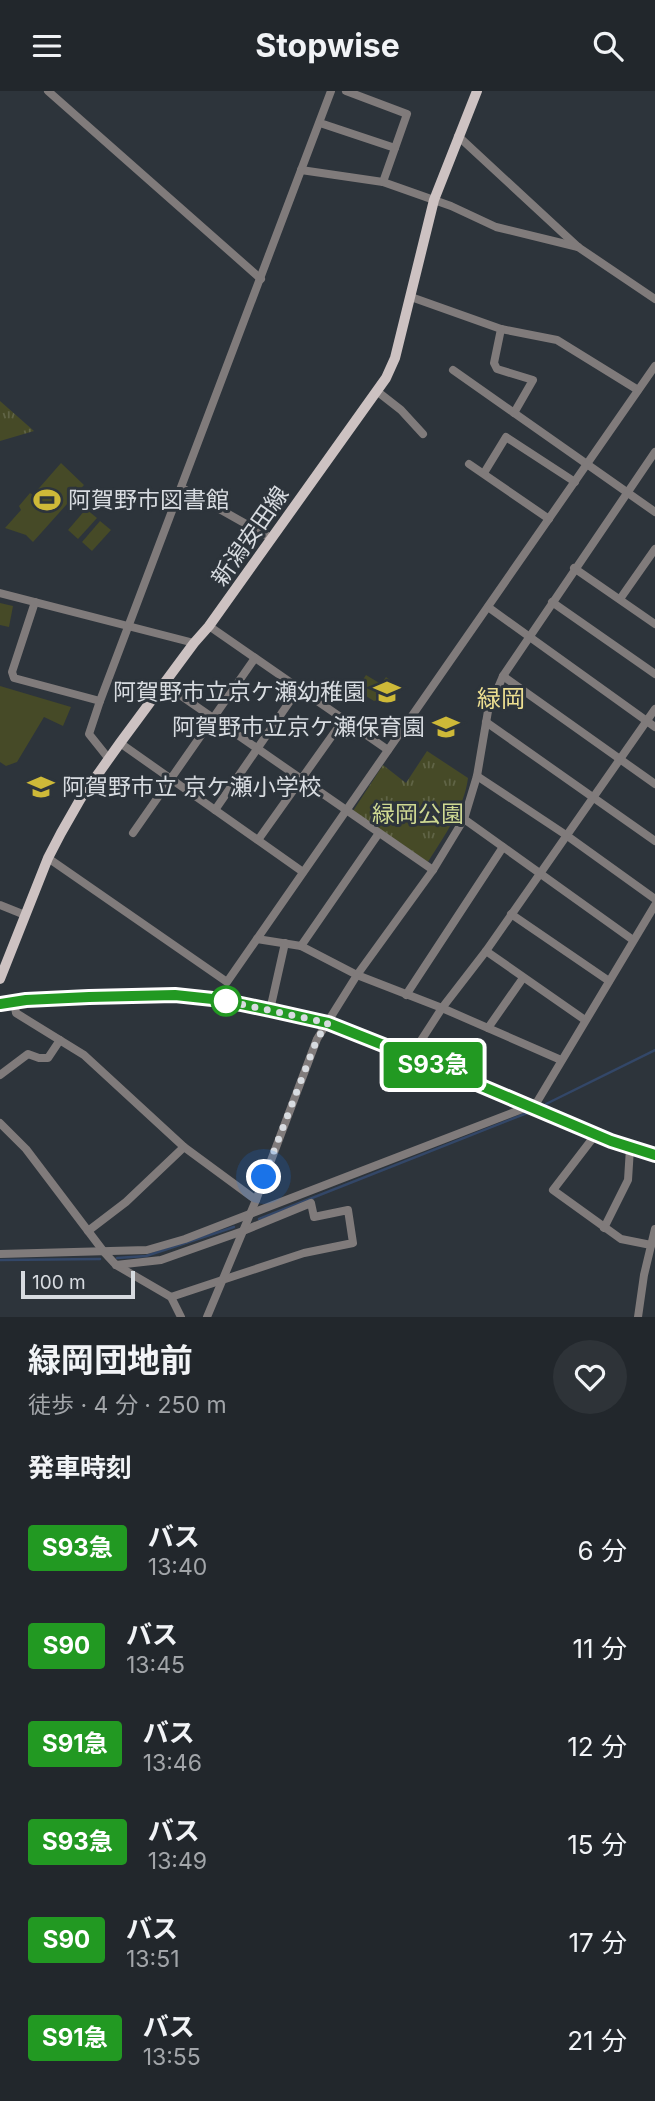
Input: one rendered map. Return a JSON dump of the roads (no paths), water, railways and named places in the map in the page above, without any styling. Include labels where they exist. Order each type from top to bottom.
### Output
[{"type":"main road","name":"新潟安田線","points":[[0,979],[48,858],[81,798],[378,392],[395,358],[434,200],[477,91]]},
{"type":"main road","points":[[0,1004],[89,997],[175,995],[222,1000],[328,1023],[630,1148],[655,1155]]},
{"type":"street","points":[[48,91],[261,279]]},
{"type":"street","points":[[109,759],[89,734],[331,91]]},
{"type":"street","points":[[346,91],[407,114],[383,181]]},
{"type":"street","points":[[320,123],[395,148]]},
{"type":"street","points":[[458,136],[578,247],[655,299]]},
{"type":"street","points":[[301,170],[383,181],[496,227],[578,247]]},
{"type":"street","points":[[411,297],[502,330],[557,339],[638,390]]},
{"type":"street","points":[[502,330],[494,363],[497,369],[533,380],[514,413]]},
{"type":"street","points":[[48,858],[227,982],[655,366]]},
{"type":"street","points":[[453,370],[655,512]]},
{"type":"street","points":[[378,392],[401,410],[423,434]]},
{"type":"street","points":[[484,473],[506,437],[575,482]]},
{"type":"street","points":[[207,1317],[256,1200],[317,1039],[357,975],[433,870],[464,819],[477,776],[486,722],[503,676],[655,452]]},
{"type":"street","points":[[469,464],[549,519]]},
{"type":"street","points":[[182,488],[271,538]]},
{"type":"street","points":[[620,599],[655,549]]},
{"type":"street","points":[[574,568],[655,624]]},
{"type":"street","points":[[0,593],[194,643]]},
{"type":"street","points":[[35,602],[12,672],[14,678],[100,701]]},
{"type":"street","points":[[552,602],[655,674]]},
{"type":"street","points":[[488,607],[655,727]]},
{"type":"street","points":[[209,626],[388,750]]},
{"type":"street","points":[[133,833],[255,658]]},
{"type":"street","points":[[503,676],[655,785]]},
{"type":"street","points":[[164,684],[433,870]]},
{"type":"street","points":[[215,810],[299,688]]},
{"type":"street","points":[[411,1056],[442,1008],[486,951],[655,709]]},
{"type":"street","points":[[258,840],[344,719]]},
{"type":"street","points":[[486,722],[655,841]]},
{"type":"street","points":[[120,743],[303,872]]},
{"type":"street","points":[[477,776],[655,899]]},
{"type":"street","points":[[464,819],[633,940]]},
{"type":"street","points":[[301,946],[379,832]]},
{"type":"street","points":[[406,995],[503,847]]},
{"type":"street","points":[[0,905],[25,915]]},
{"type":"street","points":[[0,1254],[147,1249],[185,1239],[530,1106],[537,1102],[655,905]]},
{"type":"street","points":[[511,914],[608,981]]},
{"type":"street","points":[[257,939],[301,946],[357,975],[442,1008],[561,1060]]},
{"type":"street","points":[[270,1010],[285,943]]},
{"type":"street","points":[[486,951],[585,1020]]},
{"type":"street","points":[[488,1028],[523,978]]},
{"type":"street","points":[[14,1002],[16,1013],[85,1055],[184,1146],[256,1200]]},
{"type":"street","points":[[0,1075],[29,1054],[48,1058],[60,1039]]},
{"type":"street","points":[[2,1130],[26,1149],[104,1252],[117,1265],[171,1297],[181,1317]]},
{"type":"street","points":[[596,1134],[553,1190],[621,1239],[651,1245]]},
{"type":"street","points":[[88,1231],[126,1202],[184,1146]]},
{"type":"street","points":[[604,1228],[628,1179],[630,1148]]},
{"type":"street","points":[[117,1265],[161,1260],[311,1203],[314,1217],[348,1210],[353,1243],[304,1254],[171,1297]]},
{"type":"street","points":[[638,1317],[643,1275],[655,1229]]},
{"type":"waterway","points":[[546,1104],[655,1050]]},
{"type":"waterway","points":[[259,1219],[527,1113]]},
{"type":"waterway","points":[[117,1258],[146,1256],[234,1227]]},
{"type":"waterway","points":[[0,1260],[100,1259]]},
{"type":"place","name":"阿賀野市図書館","points":[[47,500]]},
{"type":"place","name":"阿賀野市立京ケ瀬幼稚園","points":[[387,692]]},
{"type":"place","name":"阿賀野市立京ケ瀬保育園","points":[[446,727]]},
{"type":"place","name":"阿賀野市立 京ケ瀬小学校","points":[[41,787]]},
{"type":"district","name":"緑岡","points":[[501,698]]},
{"type":"park label","name":"緑岡公園","points":[[418,814]]}]
